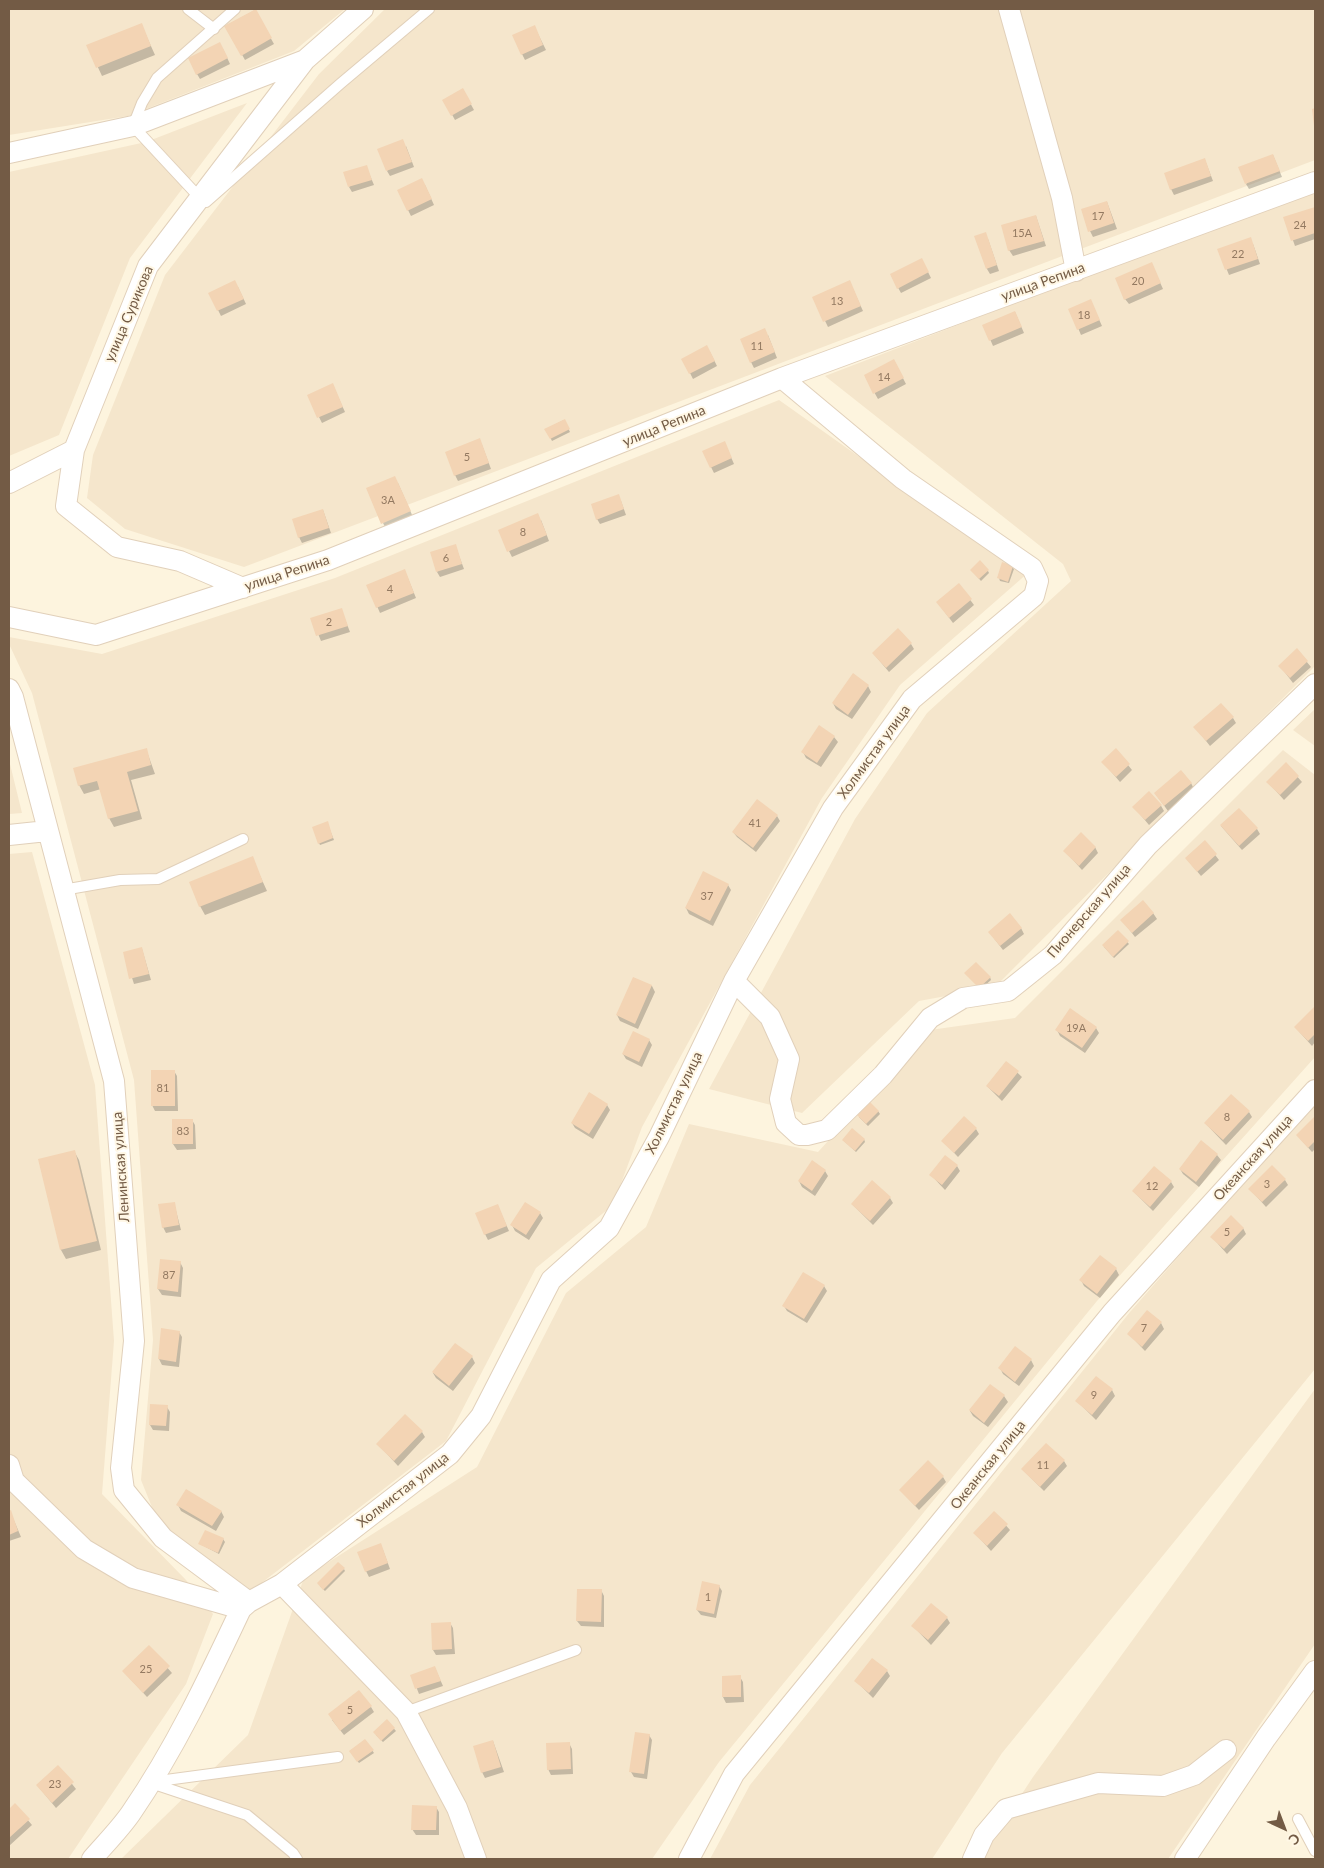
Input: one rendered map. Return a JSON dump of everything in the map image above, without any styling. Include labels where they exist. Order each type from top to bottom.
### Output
[{"type":"street","name":"улица Сурикова","points":[[243,588],[180,561],[116,547],[66,506],[74,450],[148,266],[304,60],[363,9]]},
{"type":"street","points":[[1009,9],[1062,198],[1076,271]]},
{"type":"street","name":"улица Сурикова","points":[[9,153],[133,126],[304,60]]},
{"type":"street","name":"улица Репина","points":[[9,617],[96,635],[337,557],[782,378],[1315,182]]},
{"type":"street","name":"Холмистая улица","points":[[245,1605],[282,1584],[450,1454],[481,1416],[551,1280],[609,1228],[659,1137],[734,981],[833,808],[912,700],[1034,596],[1038,581],[1032,568],[903,479],[782,378]]},
{"type":"street","points":[[9,483],[74,450]]},
{"type":"street","name":"Пионерская улица","points":[[734,981],[770,1017],[789,1060],[780,1099],[786,1123],[799,1135],[827,1130],[883,1075],[930,1018],[963,998],[1008,991],[1053,955],[1148,844],[1315,684]]},
{"type":"street","name":"Ленинская улица","points":[[9,689],[13,697],[114,1082],[134,1341],[121,1468],[124,1490],[163,1538],[245,1605]]},
{"type":"street","points":[[9,835],[47,831]]},
{"type":"street","name":"Океанская улица","points":[[688,1859],[734,1774],[1112,1313],[1315,1090]]},
{"type":"street","points":[[10,1477],[84,1549],[133,1578],[245,1605],[201,1694],[150,1783],[130,1814],[92,1859]]},
{"type":"street","points":[[282,1584],[406,1712],[457,1808],[475,1859]]},
{"type":"street","points":[[1185,1859],[1266,1738],[1315,1671]]},
{"type":"street","points":[[973,1859],[984,1835],[1006,1809],[1098,1783],[1163,1786],[1194,1775],[1226,1750]]},
{"type":"lane","points":[[188,9],[214,29]]},
{"type":"lane","points":[[199,197],[133,126],[142,103],[157,78],[235,9]]},
{"type":"lane","points":[[180,223],[430,9]]},
{"type":"lane","points":[[63,890],[120,880],[158,879],[244,839]]},
{"type":"lane","points":[[406,1712],[576,1650]]},
{"type":"lane","points":[[150,1783],[338,1757]]},
{"type":"lane","points":[[150,1783],[247,1815],[293,1853],[297,1859]]},
{"type":"lane","points":[[1298,1819],[1315,1851]]},
{"type":"shaded area","points":[[9,9],[345,9],[294,51],[128,116],[9,135]]},
{"type":"shaded area","points":[[385,9],[1315,9],[1315,160],[244,567],[125,529],[87,498],[93,455],[165,275],[319,74]]},
{"type":"shaded area","points":[[247,103],[130,258],[59,435],[9,456],[9,172],[146,142]]},
{"type":"shaded area","points":[[1315,188],[1315,666],[995,987],[919,1001],[802,1113],[709,1089],[855,819],[927,713],[1071,581],[1063,564],[825,376]]},
{"type":"shaded area","points":[[779,400],[899,485],[1029,572],[900,685],[822,798],[642,1127],[613,1205],[536,1268],[446,1441],[251,1591],[158,1522],[141,1480],[153,1340],[134,1080],[32,693],[9,644],[9,637],[102,654],[335,578]]},
{"type":"shaded area","points":[[1315,709],[1315,746],[1293,730]]},
{"type":"shaded area","points":[[1283,750],[1315,775],[1315,1057],[1097,1301],[719,1762],[652,1859],[121,1859],[248,1735],[304,1578],[477,1467],[566,1293],[646,1227],[689,1124],[818,1152],[930,1030],[1015,1018]]},
{"type":"shaded area","points":[[9,760],[22,813],[9,814]]},
{"type":"shaded area","points":[[32,852],[95,1085],[114,1341],[102,1494],[186,1580],[213,1614],[186,1684],[68,1859],[9,1859],[9,854]]},
{"type":"shaded area","points":[[1315,1101],[1315,1369],[1002,1753],[932,1859],[710,1859],[750,1785],[1130,1312]]},
{"type":"shaded area","points":[[1315,1389],[1315,1644],[1168,1859],[979,1859],[1033,1777]]},
{"type":"building","points":[[256,9],[272,38],[241,56],[224,26]]},
{"type":"building","points":[[142,23],[151,46],[96,68],[86,45]]},
{"type":"building","points":[[535,25],[543,45],[521,55],[512,35]]},
{"type":"building","points":[[220,42],[228,58],[196,75],[188,58]]},
{"type":"building","points":[[463,88],[472,104],[451,116],[442,100]]},
{"type":"building","points":[[1315,108],[1315,126],[1314,126],[1312,109]]},
{"type":"building","points":[[403,139],[412,162],[386,171],[377,149]]},
{"type":"building","points":[[1273,154],[1280,171],[1245,184],[1238,167]]},
{"type":"building","points":[[1205,158],[1211,176],[1170,190],[1164,173]]},
{"type":"building","points":[[367,165],[372,180],[348,187],[343,172]]},
{"type":"building","points":[[422,178],[432,199],[407,211],[397,190]]},
{"type":"building","points":[[1107,201],[1114,223],[1088,232],[1081,209]]},
{"type":"building","points":[[1315,207],[1315,233],[1291,241],[1283,217]]},
{"type":"building","points":[[1036,215],[1044,241],[1008,251],[1001,225]]},
{"type":"building","points":[[986,232],[997,265],[986,269],[974,236]]},
{"type":"building","points":[[1251,237],[1258,259],[1225,270],[1217,249]]},
{"type":"building","points":[[922,258],[929,272],[897,289],[890,274]]},
{"type":"building","points":[[1152,262],[1161,283],[1124,300],[1115,278]]},
{"type":"building","points":[[235,280],[244,299],[217,311],[208,293]]},
{"type":"building","points":[[850,280],[861,306],[823,322],[812,297]]},
{"type":"building","points":[[1091,299],[1100,320],[1077,330],[1068,309]]},
{"type":"building","points":[[1015,311],[1022,327],[989,341],[982,325]]},
{"type":"building","points":[[765,328],[775,352],[750,363],[740,339]]},
{"type":"building","points":[[707,345],[715,361],[689,374],[681,359]]},
{"type":"building","points":[[894,359],[904,378],[873,394],[864,375]]},
{"type":"building","points":[[333,383],[343,407],[317,418],[307,395]]},
{"type":"building","points":[[565,419],[570,429],[550,439],[544,429]]},
{"type":"building","points":[[480,438],[489,463],[454,476],[445,452]]},
{"type":"building","points":[[725,441],[732,458],[710,468],[702,451]]},
{"type":"building","points":[[395,476],[411,511],[381,524],[366,488]]},
{"type":"building","points":[[619,494],[624,509],[596,520],[591,504]]},
{"type":"building","points":[[323,509],[329,528],[298,538],[292,519]]},
{"type":"building","points":[[538,513],[547,535],[507,552],[498,530]]},
{"type":"building","points":[[456,544],[462,564],[436,572],[430,552]]},
{"type":"building","points":[[980,560],[989,570],[979,579],[970,570]]},
{"type":"building","points":[[1002,562],[1013,566],[1008,582],[997,578]]},
{"type":"building","points":[[405,569],[414,593],[376,608],[366,585]]},
{"type":"building","points":[[959,583],[972,599],[949,618],[936,602]]},
{"type":"building","points":[[342,608],[348,626],[316,636],[310,618]]},
{"type":"building","points":[[898,628],[912,643],[886,668],[872,653]]},
{"type":"building","points":[[1297,648],[1308,661],[1290,678],[1278,666]]},
{"type":"building","points":[[853,673],[869,685],[848,715],[832,703]]},
{"type":"building","points":[[1221,703],[1234,717],[1206,741],[1193,727]]},
{"type":"building","points":[[819,725],[835,736],[817,763],[801,752]]},
{"type":"building","points":[[147,748],[151,765],[127,772],[138,811],[108,819],[97,781],[78,786],[73,768]]},
{"type":"building","points":[[1116,748],[1130,764],[1116,777],[1101,762]]},
{"type":"building","points":[[1286,762],[1299,776],[1280,795],[1266,782]]},
{"type":"building","points":[[1181,770],[1192,783],[1164,806],[1154,793]]},
{"type":"building","points":[[1149,791],[1162,805],[1145,820],[1132,807]]},
{"type":"building","points":[[757,799],[778,815],[753,848],[732,832]]},
{"type":"building","points":[[1239,808],[1258,828],[1239,846],[1220,825]]},
{"type":"building","points":[[328,821],[333,838],[318,844],[312,827]]},
{"type":"building","points":[[1081,832],[1096,847],[1079,866],[1063,851]]},
{"type":"building","points":[[1205,840],[1217,854],[1197,872],[1185,858]]},
{"type":"building","points":[[253,856],[263,882],[199,907],[189,882]]},
{"type":"building","points":[[703,871],[729,884],[710,921],[685,908]]},
{"type":"building","points":[[1143,900],[1154,913],[1132,933],[1120,920]]},
{"type":"building","points":[[1010,913],[1022,928],[1000,946],[988,932]]},
{"type":"building","points":[[1118,930],[1129,941],[1113,957],[1102,945]]},
{"type":"building","points":[[142,947],[149,974],[129,979],[123,952]]},
{"type":"building","points":[[976,962],[991,977],[979,988],[964,973]]},
{"type":"building","points":[[633,977],[652,985],[635,1024],[616,1015]]},
{"type":"building","points":[[1315,1006],[1315,1034],[1308,1041],[1294,1027]]},
{"type":"building","points":[[1070,1008],[1097,1027],[1082,1048],[1055,1030]]},
{"type":"building","points":[[633,1031],[650,1039],[639,1062],[622,1054]]},
{"type":"building","points":[[1006,1061],[1019,1071],[999,1096],[986,1086]]},
{"type":"building","points":[[151,1070],[175,1070],[175,1106],[151,1106]]},
{"type":"building","points":[[589,1092],[608,1104],[589,1134],[571,1123]]},
{"type":"building","points":[[1231,1094],[1250,1111],[1223,1140],[1204,1123]]},
{"type":"building","points":[[869,1101],[879,1111],[866,1124],[856,1114]]},
{"type":"building","points":[[964,1116],[977,1128],[954,1153],[941,1141]]},
{"type":"building","points":[[1315,1116],[1315,1141],[1308,1148],[1296,1135]]},
{"type":"building","points":[[172,1119],[193,1119],[193,1144],[172,1144]]},
{"type":"building","points":[[852,1128],[865,1139],[855,1151],[842,1140]]},
{"type":"building","points":[[1201,1140],[1218,1154],[1196,1182],[1179,1169]]},
{"type":"building","points":[[75,1150],[97,1241],[60,1250],[38,1159]]},
{"type":"building","points":[[945,1155],[958,1165],[942,1185],[929,1175]]},
{"type":"building","points":[[812,1160],[826,1170],[812,1191],[798,1181]]},
{"type":"building","points":[[1272,1165],[1286,1179],[1262,1202],[1248,1189]]},
{"type":"building","points":[[1154,1166],[1172,1181],[1150,1207],[1132,1191]]},
{"type":"building","points":[[872,1180],[891,1197],[870,1221],[851,1204]]},
{"type":"building","points":[[175,1202],[179,1225],[162,1228],[158,1204]]},
{"type":"building","points":[[525,1202],[541,1212],[526,1235],[510,1225]]},
{"type":"building","points":[[498,1204],[507,1226],[484,1235],[475,1213]]},
{"type":"building","points":[[1231,1215],[1244,1228],[1224,1249],[1210,1237]]},
{"type":"building","points":[[1100,1255],[1117,1268],[1097,1294],[1079,1280]]},
{"type":"building","points":[[160,1259],[181,1261],[178,1292],[157,1289]]},
{"type":"building","points":[[803,1272],[825,1285],[804,1319],[782,1306]]},
{"type":"building","points":[[1147,1310],[1162,1322],[1142,1347],[1127,1334]]},
{"type":"building","points":[[161,1328],[180,1331],[176,1362],[158,1359]]},
{"type":"building","points":[[455,1343],[473,1356],[449,1386],[432,1372]]},
{"type":"building","points":[[1015,1346],[1032,1359],[1015,1382],[998,1368]]},
{"type":"building","points":[[1096,1376],[1113,1389],[1092,1415],[1075,1401]]},
{"type":"building","points":[[990,1384],[1005,1395],[984,1423],[969,1410]]},
{"type":"building","points":[[150,1404],[168,1405],[166,1426],[149,1425]]},
{"type":"building","points":[[405,1414],[423,1431],[394,1461],[376,1444]]},
{"type":"building","points":[[1046,1443],[1065,1460],[1040,1487],[1021,1469]]},
{"type":"building","points":[[928,1460],[944,1476],[915,1506],[899,1490]]},
{"type":"building","points":[[186,1489],[222,1511],[212,1526],[176,1505]]},
{"type":"building","points":[[11,1510],[18,1531],[9,1535],[9,1511]]},
{"type":"building","points":[[994,1511],[1008,1524],[987,1546],[973,1533]]},
{"type":"building","points":[[205,1530],[224,1538],[218,1553],[198,1544]]},
{"type":"building","points":[[381,1543],[388,1563],[365,1572],[357,1552]]},
{"type":"building","points":[[338,1562],[345,1568],[323,1590],[317,1583]]},
{"type":"building","points":[[702,1581],[720,1585],[714,1614],[696,1610]]},
{"type":"building","points":[[577,1589],[602,1589],[601,1622],[576,1621]]},
{"type":"building","points":[[931,1603],[948,1617],[928,1640],[911,1626]]},
{"type":"building","points":[[451,1622],[452,1649],[432,1650],[431,1623]]},
{"type":"building","points":[[149,1645],[170,1666],[143,1693],[122,1671]]},
{"type":"building","points":[[872,1658],[888,1670],[869,1693],[854,1681]]},
{"type":"building","points":[[435,1666],[441,1681],[415,1689],[410,1675]]},
{"type":"building","points":[[741,1675],[741,1697],[722,1697],[722,1676]]},
{"type":"building","points":[[359,1690],[372,1706],[340,1731],[328,1714]]},
{"type":"building","points":[[387,1719],[395,1728],[381,1741],[373,1732]]},
{"type":"building","points":[[635,1732],[650,1734],[644,1774],[629,1772]]},
{"type":"building","points":[[365,1739],[374,1750],[357,1762],[349,1751]]},
{"type":"building","points":[[493,1740],[501,1767],[481,1773],[473,1746]]},
{"type":"building","points":[[570,1742],[571,1769],[547,1770],[546,1743]]},
{"type":"building","points":[[58,1765],[74,1782],[52,1803],[36,1785]]},
{"type":"building","points":[[15,1803],[30,1819],[9,1838],[9,1809]]},
{"type":"building","points":[[412,1805],[437,1806],[436,1830],[411,1830]]}]
